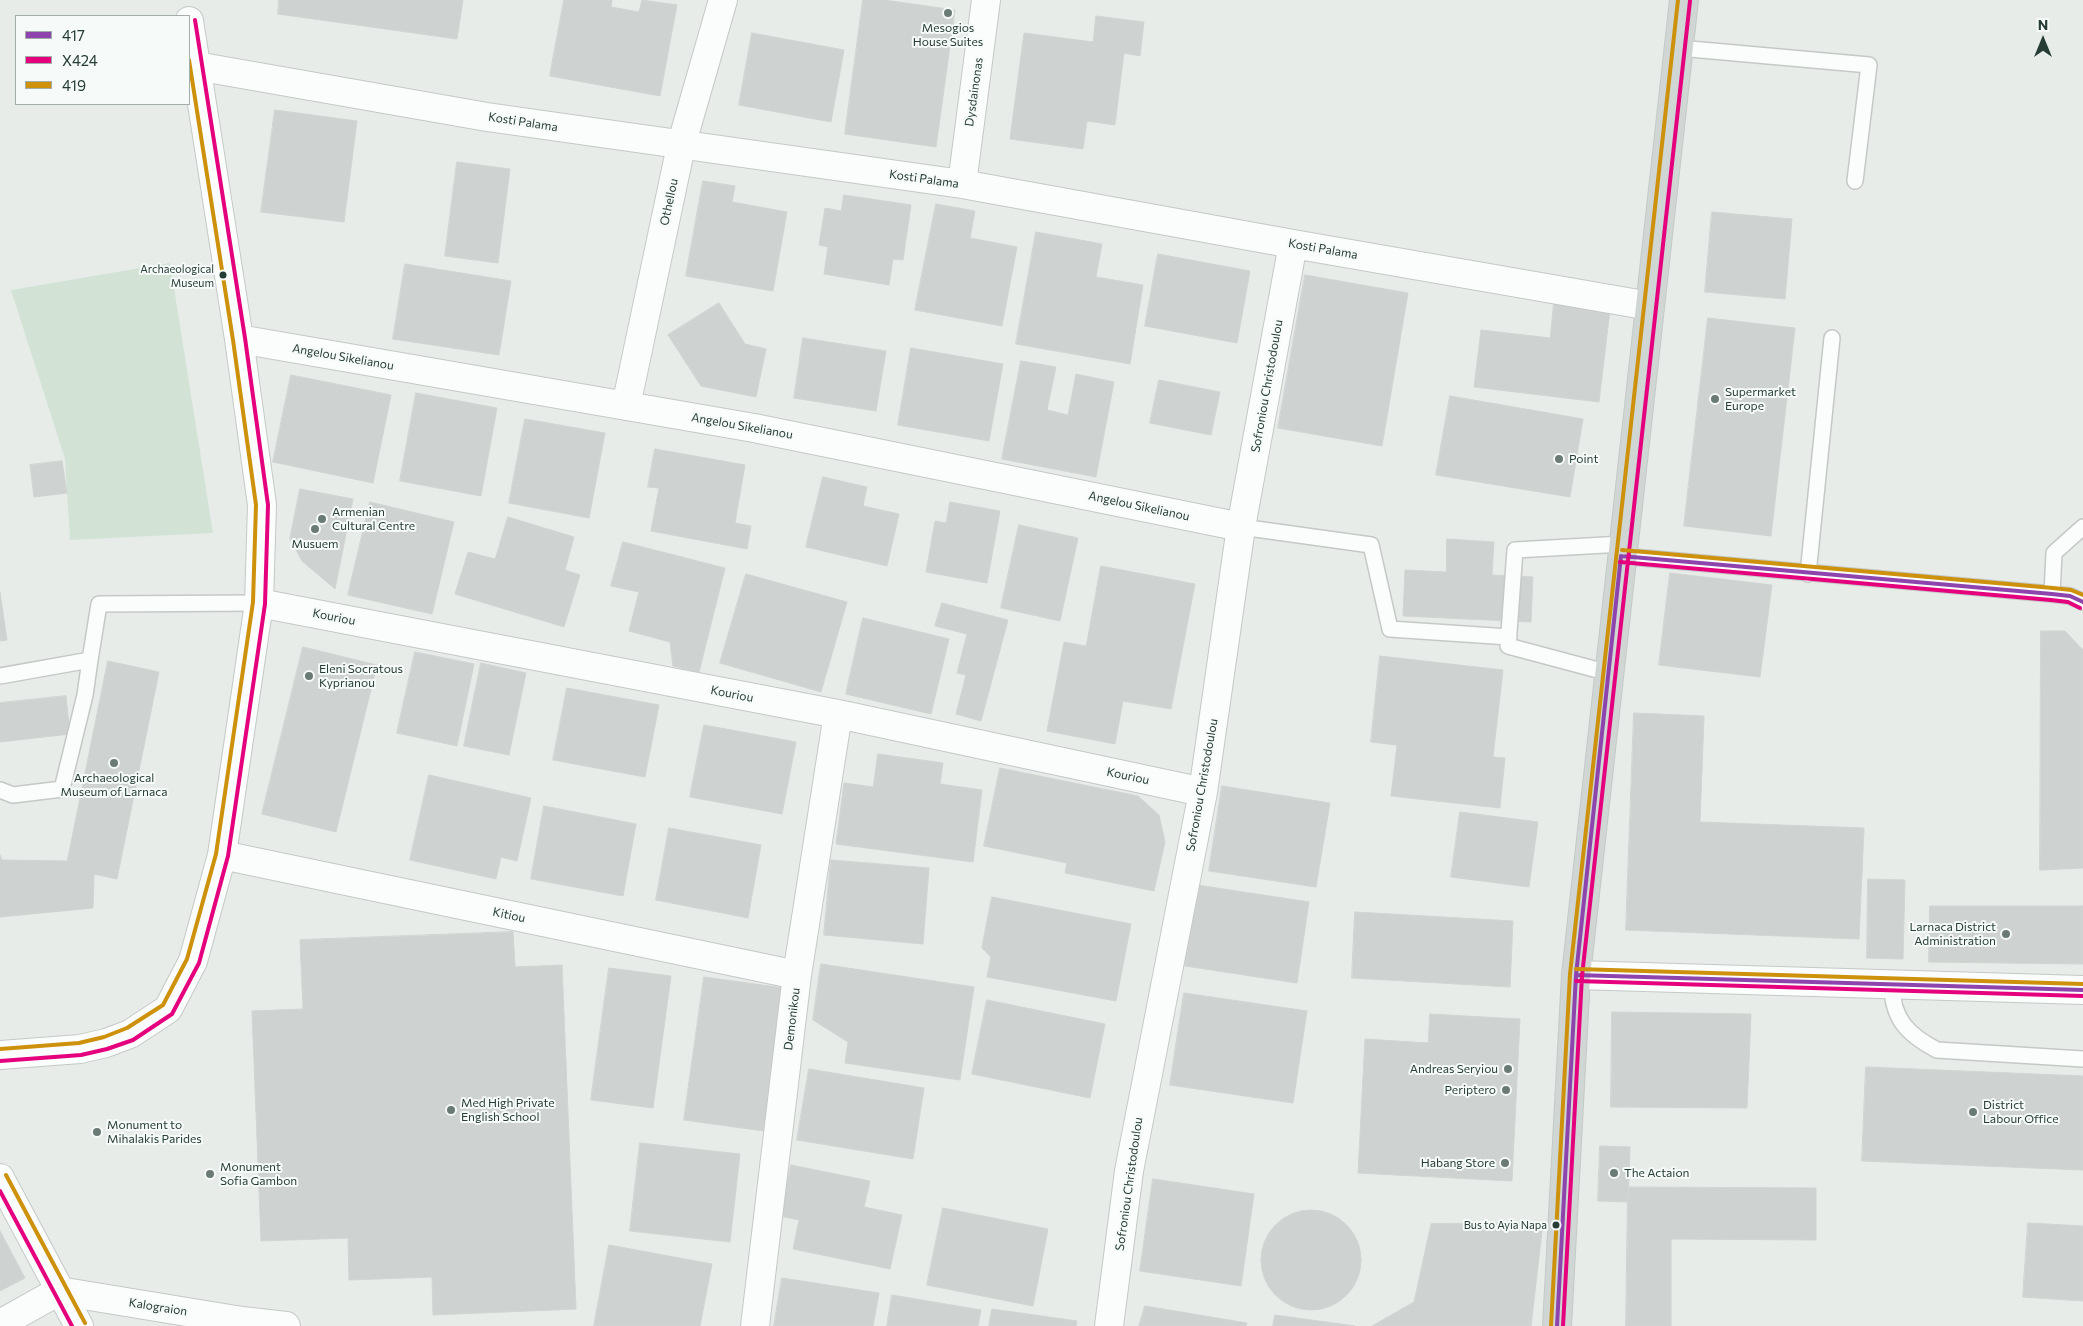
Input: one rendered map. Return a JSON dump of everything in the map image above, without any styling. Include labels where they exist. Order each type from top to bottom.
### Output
[{"type":"main road","points":[[1557,1326],[1576,976],[1684,0]]},
{"type":"street","points":[[186,0],[188,15]]},
{"type":"street","name":"Othellou","points":[[626,406],[681,146],[722,0]]},
{"type":"street","name":"Dysdainonas","points":[[962,184],[986,0]]},
{"type":"street","points":[[0,1055],[80,1049],[106,1043],[130,1034],[168,1009],[193,961],[222,855],[260,602],[262,505],[239,340],[190,27]]},
{"type":"street","name":"Kosti Palama","points":[[196,66],[487,117],[681,146],[962,184],[1650,306]]},
{"type":"street","name":"Sofroniou Christodoulou","points":[[1109,1326],[1128,1171],[1202,792],[1242,528],[1293,244]]},
{"type":"street","name":"Angelou Sikelianou","points":[[239,340],[754,428],[1242,528]]},
{"type":"street","name":"Kouriou","points":[[260,602],[838,714],[1202,792]]},
{"type":"street","name":"Demonikou","points":[[755,1326],[797,976],[838,714]]},
{"type":"street","name":"Kitiou","points":[[222,855],[797,976]]},
{"type":"street","points":[[1576,976],[2083,990]]},
{"type":"street","points":[[0,1178],[79,1326]]},
{"type":"street","points":[[0,1324],[59,1290]]},
{"type":"street","name":"Kalograion","points":[[59,1290],[286,1326]]},
{"type":"lane","points":[[1679,48],[1869,65],[1855,181]]},
{"type":"lane","points":[[1808,574],[1832,338]]},
{"type":"lane","points":[[2052,594],[2054,554],[2083,527]]},
{"type":"lane","points":[[1242,528],[1370,545],[1390,629],[1509,637]]},
{"type":"lane","points":[[1609,673],[1508,646],[1515,550],[1622,550],[1808,574],[2070,596],[2083,602]]},
{"type":"lane","points":[[0,790],[13,795],[62,789],[85,695],[99,604],[260,602]]},
{"type":"lane","points":[[0,676],[90,660]]},
{"type":"lane","points":[[1892,985],[1892,1003],[1905,1026],[1918,1040],[1937,1050],[2083,1059]]},
{"type":"green space","points":[[170,263],[213,533],[70,540],[65,459],[11,290]]},
{"type":"building","points":[[279,0],[463,0],[457,39],[278,14]]},
{"type":"building","points":[[564,0],[612,0],[611,7],[639,12],[642,0],[677,5],[660,96],[550,76]]},
{"type":"building","points":[[863,0],[884,0],[955,10],[936,147],[845,134]]},
{"type":"building","points":[[1096,16],[1144,22],[1140,56],[1124,53],[1115,125],[1087,121],[1083,149],[1010,139],[1024,33],[1093,42]]},
{"type":"building","points":[[752,33],[844,50],[831,122],[739,105]]},
{"type":"building","points":[[275,110],[357,121],[344,222],[261,212]]},
{"type":"building","points":[[457,162],[510,169],[498,263],[445,256]]},
{"type":"building","points":[[703,181],[735,186],[732,202],[787,212],[773,291],[686,276]]},
{"type":"building","points":[[844,195],[911,205],[903,260],[893,259],[889,285],[824,274],[828,247],[819,245],[825,208],[841,211]]},
{"type":"building","points":[[936,204],[975,211],[970,238],[1017,247],[1002,326],[915,310]]},
{"type":"building","points":[[1712,212],[1792,219],[1785,299],[1705,292]]},
{"type":"building","points":[[1036,232],[1102,244],[1096,277],[1143,285],[1130,364],[1016,344]]},
{"type":"building","points":[[1158,254],[1250,271],[1237,343],[1145,326]]},
{"type":"building","points":[[405,264],[511,281],[499,355],[393,339]]},
{"type":"building","points":[[1305,275],[1408,293],[1382,446],[1278,428]]},
{"type":"building","points":[[719,303],[745,344],[766,349],[756,397],[701,386],[668,335]]},
{"type":"building","points":[[1554,303],[1610,310],[1599,402],[1474,387],[1481,330],[1550,338]]},
{"type":"building","points":[[1708,318],[1795,328],[1771,536],[1684,526]]},
{"type":"building","points":[[803,338],[886,351],[876,411],[794,398]]},
{"type":"building","points":[[911,348],[1003,364],[989,441],[898,425]]},
{"type":"building","points":[[1021,361],[1056,367],[1047,410],[1068,415],[1076,374],[1114,382],[1096,477],[1002,459]]},
{"type":"building","points":[[291,375],[391,395],[373,483],[273,462]]},
{"type":"building","points":[[1159,380],[1220,392],[1211,435],[1150,423]]},
{"type":"building","points":[[416,393],[497,408],[481,496],[400,481]]},
{"type":"building","points":[[1450,396],[1583,419],[1570,497],[1436,475]]},
{"type":"building","points":[[525,419],[605,433],[589,518],[509,503]]},
{"type":"building","points":[[655,449],[745,465],[735,523],[751,526],[747,549],[651,531],[659,488],[648,487]]},
{"type":"building","points":[[62,461],[67,493],[34,497],[30,465]]},
{"type":"building","points":[[823,477],[867,487],[863,506],[899,514],[887,566],[806,547]]},
{"type":"building","name":"Armenian Cultural Centre","points":[[300,489],[353,499],[335,589],[302,561],[290,539]]},
{"type":"building","points":[[370,502],[454,522],[432,614],[348,595]]},
{"type":"building","points":[[950,502],[1000,511],[987,583],[926,572],[935,521],[946,523]]},
{"type":"building","points":[[508,517],[574,537],[565,570],[580,575],[564,627],[455,594],[468,552],[495,559]]},
{"type":"building","points":[[1019,525],[1078,538],[1060,621],[1001,608]]},
{"type":"building","points":[[1447,539],[1494,542],[1492,575],[1533,577],[1531,622],[1403,616],[1405,570],[1446,572]]},
{"type":"building","points":[[623,542],[725,568],[699,672],[673,666],[670,642],[629,631],[639,592],[611,586]]},
{"type":"building","points":[[1101,566],[1195,584],[1171,709],[1123,701],[1115,744],[1047,731],[1064,642],[1086,646]]},
{"type":"building","points":[[1670,573],[1772,585],[1760,677],[1659,665]]},
{"type":"building","points":[[746,574],[847,602],[821,692],[720,663]]},
{"type":"building","points":[[0,592],[7,640],[0,641]]},
{"type":"building","points":[[942,603],[1008,620],[981,721],[956,714],[966,675],[957,673],[967,634],[935,626]]},
{"type":"building","points":[[863,618],[949,639],[931,714],[846,694]]},
{"type":"building","points":[[2041,631],[2065,631],[2083,650],[2083,868],[2040,870]]},
{"type":"building","points":[[303,647],[377,665],[336,832],[262,814]]},
{"type":"building","points":[[415,652],[474,664],[457,746],[397,733]]},
{"type":"building","points":[[1380,656],[1503,670],[1493,757],[1505,758],[1500,808],[1391,796],[1397,745],[1371,742]]},
{"type":"building","name":"Archaeological Museum of Larnaca","points":[[108,661],[159,672],[117,879],[94,874],[93,908],[0,917],[0,855],[2,860],[67,861]]},
{"type":"building","points":[[481,663],[526,673],[509,755],[464,746]]},
{"type":"building","points":[[567,688],[659,705],[645,777],[553,760]]},
{"type":"building","points":[[66,696],[70,734],[0,742],[0,703]]},
{"type":"building","points":[[1634,713],[1704,716],[1700,822],[1864,828],[1859,939],[1626,930]]},
{"type":"building","points":[[704,725],[796,742],[782,814],[690,797]]},
{"type":"building","points":[[878,754],[943,763],[940,784],[982,790],[973,862],[836,844],[844,783],[873,787]]},
{"type":"building","points":[[1000,768],[1138,796],[1159,815],[1165,842],[1154,891],[1065,873],[1067,863],[984,846]]},
{"type":"building","points":[[429,775],[531,798],[517,861],[501,857],[496,879],[410,860]]},
{"type":"building","points":[[1222,786],[1330,803],[1316,887],[1209,871]]},
{"type":"building","points":[[544,806],[636,824],[623,896],[531,879]]},
{"type":"building","points":[[1460,812],[1538,822],[1529,887],[1451,877]]},
{"type":"building","points":[[669,828],[761,845],[748,918],[656,900]]},
{"type":"building","points":[[831,860],[929,868],[923,944],[824,935]]},
{"type":"building","points":[[1868,879],[1905,880],[1903,959],[1867,958]]},
{"type":"building","points":[[1197,885],[1309,902],[1297,983],[1185,966]]},
{"type":"building","points":[[992,897],[1131,924],[1116,1001],[987,977],[991,957],[982,948]]},
{"type":"building","name":"Larnaca District Administration","points":[[1930,906],[2083,906],[2083,964],[1929,962]]},
{"type":"building","points":[[1355,912],[1513,921],[1510,987],[1352,978]]},
{"type":"building","points":[[513,932],[515,967],[562,965],[576,1309],[433,1315],[432,1277],[349,1280],[348,1238],[261,1241],[252,1011],[303,1009],[300,940]]},
{"type":"building","points":[[821,964],[974,987],[960,1080],[845,1063],[848,1042],[813,1020]]},
{"type":"building","points":[[609,968],[671,976],[653,1108],[591,1100]]},
{"type":"building","points":[[704,977],[791,989],[771,1132],[684,1120]]},
{"type":"building","points":[[1184,993],[1307,1011],[1293,1103],[1170,1085]]},
{"type":"building","points":[[987,1000],[1105,1024],[1090,1098],[972,1074]]},
{"type":"building","points":[[1612,1012],[1751,1014],[1747,1108],[1611,1107]]},
{"type":"building","points":[[1430,1014],[1520,1019],[1512,1181],[1358,1173],[1365,1039],[1428,1043]]},
{"type":"building","name":"District Labour Office","points":[[1866,1067],[2083,1076],[2083,1170],[1862,1161]]},
{"type":"building","points":[[809,1069],[924,1088],[913,1159],[797,1140]]},
{"type":"building","points":[[640,1143],[740,1154],[730,1242],[630,1231]]},
{"type":"building","name":"The Actaion","points":[[1600,1146],[1630,1147],[1628,1202],[1598,1201]]},
{"type":"building","points":[[791,1165],[870,1181],[864,1207],[902,1215],[890,1269],[793,1249],[799,1220],[780,1216]]},
{"type":"building","points":[[1153,1179],[1254,1194],[1241,1286],[1140,1271]]},
{"type":"building","points":[[1628,1187],[1816,1188],[1816,1240],[1671,1239],[1671,1326],[1626,1326]]},
{"type":"building","points":[[943,1208],[1048,1229],[1033,1306],[927,1285]]},
{"type":"building","points":[[1301,1210],[1321,1210],[1330,1213],[1347,1224],[1358,1241],[1361,1250],[1361,1270],[1358,1279],[1347,1296],[1330,1307],[1321,1310],[1301,1310],[1283,1302],[1269,1288],[1261,1270],[1261,1250],[1269,1232],[1283,1218]]},
{"type":"building","points":[[1543,1223],[1531,1326],[1372,1326],[1414,1302],[1431,1224]]},
{"type":"building","points":[[2028,1223],[2083,1226],[2083,1301],[2023,1297]]},
{"type":"building","points":[[0,1231],[25,1278],[0,1291]]},
{"type":"building","points":[[609,1245],[712,1264],[700,1326],[594,1326]]},
{"type":"building","points":[[782,1278],[879,1293],[873,1326],[774,1326]]},
{"type":"building","points":[[892,1295],[981,1310],[978,1326],[887,1326]]},
{"type":"building","points":[[1145,1306],[1247,1323],[1246,1326],[1139,1326]]},
{"type":"building","points":[[992,1309],[1077,1321],[1076,1326],[989,1326]]},
{"type":"building","points":[[1275,1315],[1355,1326],[1273,1326]]},
{"type":"transit line","name":"419","points":[[1551,1326],[1570,974],[1678,0]]},
{"type":"transit line","name":"X424","points":[[1563,1326],[1582,976],[1690,1]]},
{"type":"transit line","name":"X424","points":[[0,1061],[81,1055],[107,1049],[133,1040],[172,1014],[199,963],[228,856],[265,604],[268,505],[245,338],[195,20]]},
{"type":"transit line","name":"419","points":[[0,1049],[79,1043],[104,1037],[127,1028],[163,1005],[187,959],[216,854],[253,602],[256,505],[233,340],[190,66]]},
{"type":"transit line","name":"419","points":[[1622,550],[2053,588],[2071,590],[2083,595]]},
{"type":"transit line","name":"417","points":[[1621,556],[2052,594],[2070,596],[2083,602]]},
{"type":"transit line","name":"417","points":[[1557,1326],[1576,975],[1621,556]]},
{"type":"transit line","name":"X424","points":[[1620,562],[2051,600],[2068,602],[2080,608]]},
{"type":"transit line","name":"419","points":[[1576,969],[2083,984]]},
{"type":"transit line","name":"417","points":[[1576,975],[2083,990]]},
{"type":"transit line","name":"X424","points":[[1576,981],[2083,996]]},
{"type":"transit line","name":"419","points":[[6,1175],[85,1323]]},
{"type":"transit line","name":"X424","points":[[0,1191],[72,1326]]},
{"type":"place","name":"Mesogios House Suites","points":[[948,13]]},
{"type":"place","name":"Archaeological Museum","points":[[223,275]]},
{"type":"place","name":"Supermarket Europe","points":[[1715,399]]},
{"type":"place","name":"Point","points":[[1559,459]]},
{"type":"place","name":"Armenian Cultural Centre","points":[[322,519]]},
{"type":"place","name":"Musuem","points":[[315,529]]},
{"type":"place","name":"Eleni Socratous Kyprianou","points":[[309,676]]},
{"type":"place","name":"Archaeological Museum of Larnaca","points":[[114,763]]},
{"type":"place","name":"Larnaca District Administration","points":[[2006,934]]},
{"type":"place","name":"Andreas Seryiou","points":[[1508,1069]]},
{"type":"place","name":"Periptero","points":[[1506,1090]]},
{"type":"place","name":"Med High Private English School","points":[[451,1110]]},
{"type":"place","name":"District Labour Office","points":[[1973,1112]]},
{"type":"place","name":"Monument to Mihalakis Parides","points":[[97,1132]]},
{"type":"place","name":"Habang Store","points":[[1505,1163]]},
{"type":"place","name":"The Actaion","points":[[1614,1173]]},
{"type":"place","name":"Monument Sofia Gambon","points":[[210,1174]]},
{"type":"place","name":"Bus to Ayia Napa","points":[[1556,1225]]}]
